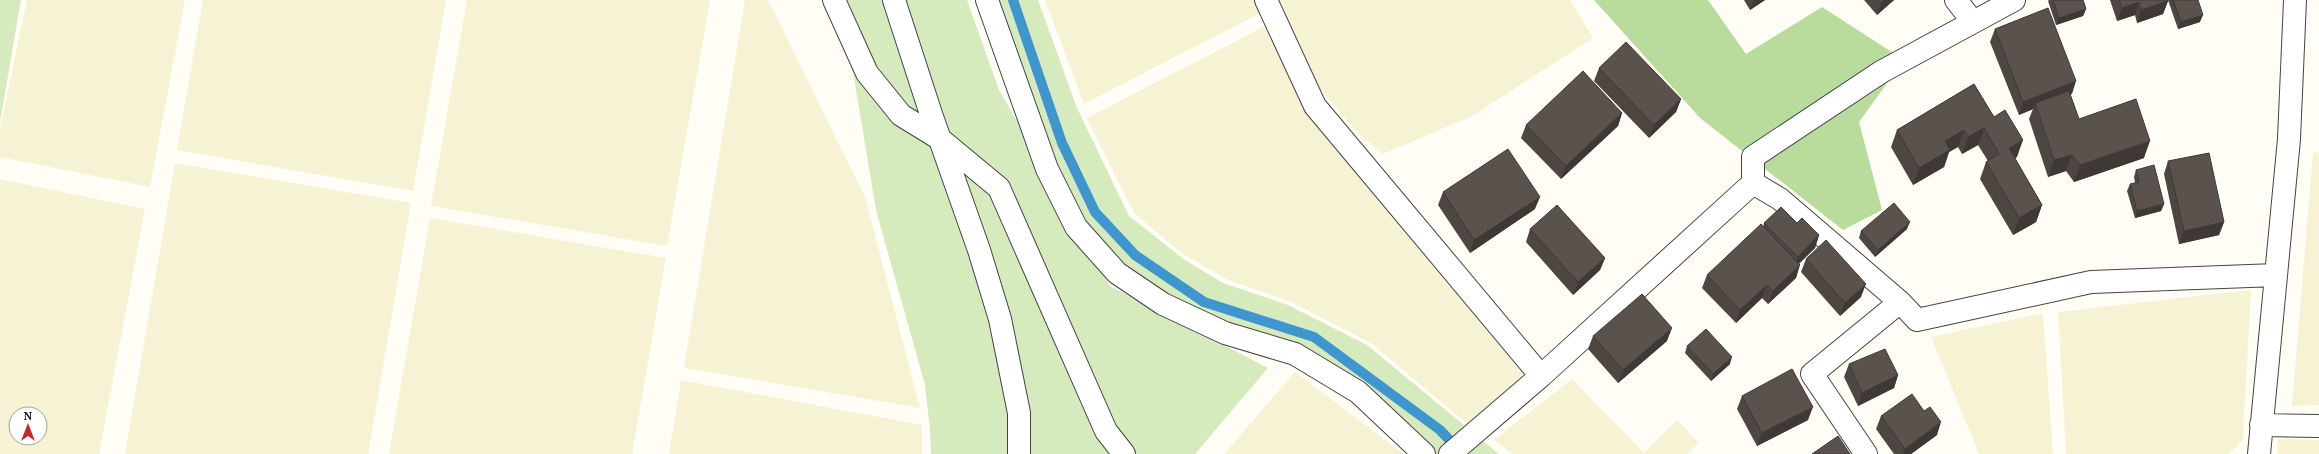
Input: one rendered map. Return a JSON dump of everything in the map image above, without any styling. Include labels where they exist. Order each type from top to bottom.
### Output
[{"type":"street","points":[[834,0],[867,73],[901,114],[940,139],[999,188],[1106,431],[1124,454]]},
{"type":"street","points":[[894,0],[979,250],[1000,319],[1019,413],[1019,454]]},
{"type":"street","points":[[987,0],[1047,169],[1076,227],[1118,273],[1164,304],[1226,333],[1295,354],[1358,392],[1424,454]]},
{"type":"street","points":[[1266,0],[1315,106],[1541,376]]},
{"type":"street","points":[[1956,0],[1973,22]]},
{"type":"street","points":[[1450,454],[1541,376],[1753,183],[1753,157],[1881,72],[2014,0]]},
{"type":"street","points":[[2259,454],[2289,139],[2296,0]]},
{"type":"street","points":[[1753,183],[1780,199],[1900,302],[1917,320],[2091,282],[2276,275]]},
{"type":"street","points":[[1866,454],[1812,374],[1900,302]]},
{"type":"street","points":[[2261,425],[2319,426]]},
{"type":"shaded area","points":[[27,0],[185,0],[150,187],[0,157],[0,129]]},
{"type":"shaded area","points":[[203,0],[446,0],[413,191],[177,150]]},
{"type":"shaded area","points":[[467,0],[710,0],[667,246],[431,206]]},
{"type":"shaded area","points":[[745,0],[768,0],[865,197],[920,408],[684,368]]},
{"type":"shaded area","points":[[1045,0],[1267,0],[1270,8],[1084,104]]},
{"type":"shaded area","points":[[1279,0],[1570,0],[1593,38],[1472,116],[1383,154],[1357,132],[1320,89]]},
{"type":"shaded area","points":[[1275,21],[1330,124],[1537,372],[1476,431],[1372,344],[1291,302],[1226,279],[1180,252],[1134,213],[1087,118]]},
{"type":"shaded area","points":[[2313,152],[2319,153],[2319,405],[2292,406]]},
{"type":"shaded area","points":[[175,163],[411,203],[368,454],[125,454]]},
{"type":"shaded area","points":[[0,179],[145,209],[99,454],[0,454]]},
{"type":"shaded area","points":[[430,218],[666,258],[632,454],[389,454]]},
{"type":"shaded area","points":[[2251,290],[2243,440],[2229,454],[2066,454],[2058,312]]},
{"type":"shaded area","points":[[2043,313],[2053,454],[1979,454],[1931,337]]},
{"type":"shaded area","points":[[1295,372],[1404,454],[1224,454]]},
{"type":"shaded area","points":[[1572,379],[1644,453],[1677,420],[1699,443],[1686,454],[1512,454],[1494,440]]},
{"type":"shaded area","points":[[681,380],[922,425],[922,454],[669,454]]},
{"type":"shaded area","points":[[2278,439],[2319,440],[2319,454],[2277,454]]},
{"type":"green space","points":[[0,0],[21,0],[0,122]]},
{"type":"green space","points":[[841,0],[967,0],[999,90],[1071,215],[993,0],[1038,0],[1077,108],[1129,216],[1185,260],[1223,283],[1288,305],[1367,345],[1499,454],[1429,454],[1363,389],[1185,314],[1080,233],[1110,286],[1268,368],[1195,454],[931,454],[925,385],[876,210]]},
{"type":"green space","points":[[1594,0],[1708,0],[1746,54],[1822,7],[1904,60],[1859,122],[1882,210],[1843,230],[1700,118]]},
{"type":"building","points":[[2053,0],[2083,0],[2086,9],[2059,18]]},
{"type":"building","points":[[2119,0],[2168,1],[2141,10],[2139,2],[2122,8]]},
{"type":"building","points":[[2173,0],[2198,0],[2203,15],[2181,22]]},
{"type":"building","points":[[2048,8],[2076,81],[2023,102],[1995,29]]},
{"type":"building","points":[[1626,42],[1681,99],[1654,125],[1599,68]]},
{"type":"building","points":[[1583,71],[1622,113],[1566,166],[1526,125]]},
{"type":"building","points":[[1974,84],[1994,117],[2005,110],[2023,140],[2009,148],[2042,205],[2019,218],[1986,162],[1999,154],[1984,128],[1968,137],[1964,130],[1945,141],[1950,150],[1919,168],[1897,130]]},
{"type":"building","points":[[2069,91],[2079,119],[2136,99],[2150,141],[2080,165],[2072,155],[2054,160],[2035,103]]},
{"type":"building","points":[[1508,149],[1540,197],[1474,240],[1443,192]]},
{"type":"building","points":[[2209,153],[2224,222],[2184,231],[2168,161]]},
{"type":"building","points":[[2154,165],[2164,204],[2137,211],[2130,184],[2139,182],[2136,170]]},
{"type":"building","points":[[1894,203],[1910,222],[1878,250],[1861,231]]},
{"type":"building","points":[[1557,205],[1605,258],[1578,282],[1530,229]]},
{"type":"building","points":[[1781,207],[1797,223],[1802,218],[1819,235],[1798,257],[1764,223]]},
{"type":"building","points":[[1761,224],[1800,265],[1773,291],[1767,285],[1740,310],[1707,275]]},
{"type":"building","points":[[1826,240],[1866,284],[1845,303],[1806,259]]},
{"type":"building","points":[[1642,294],[1672,328],[1623,370],[1593,336]]},
{"type":"building","points":[[1706,329],[1732,357],[1713,374],[1687,346]]},
{"type":"building","points":[[1885,349],[1898,375],[1862,393],[1849,364]]},
{"type":"building","points":[[1792,369],[1813,407],[1762,433],[1742,396]]},
{"type":"building","points":[[1912,394],[1924,411],[1930,407],[1941,422],[1905,449],[1881,416]]},
{"type":"building","points":[[1838,436],[1850,454],[1812,454]]},
{"type":"waterway","points":[[1013,0],[1062,143],[1095,212],[1135,255],[1204,302],[1314,337],[1440,430],[1458,449]]}]
